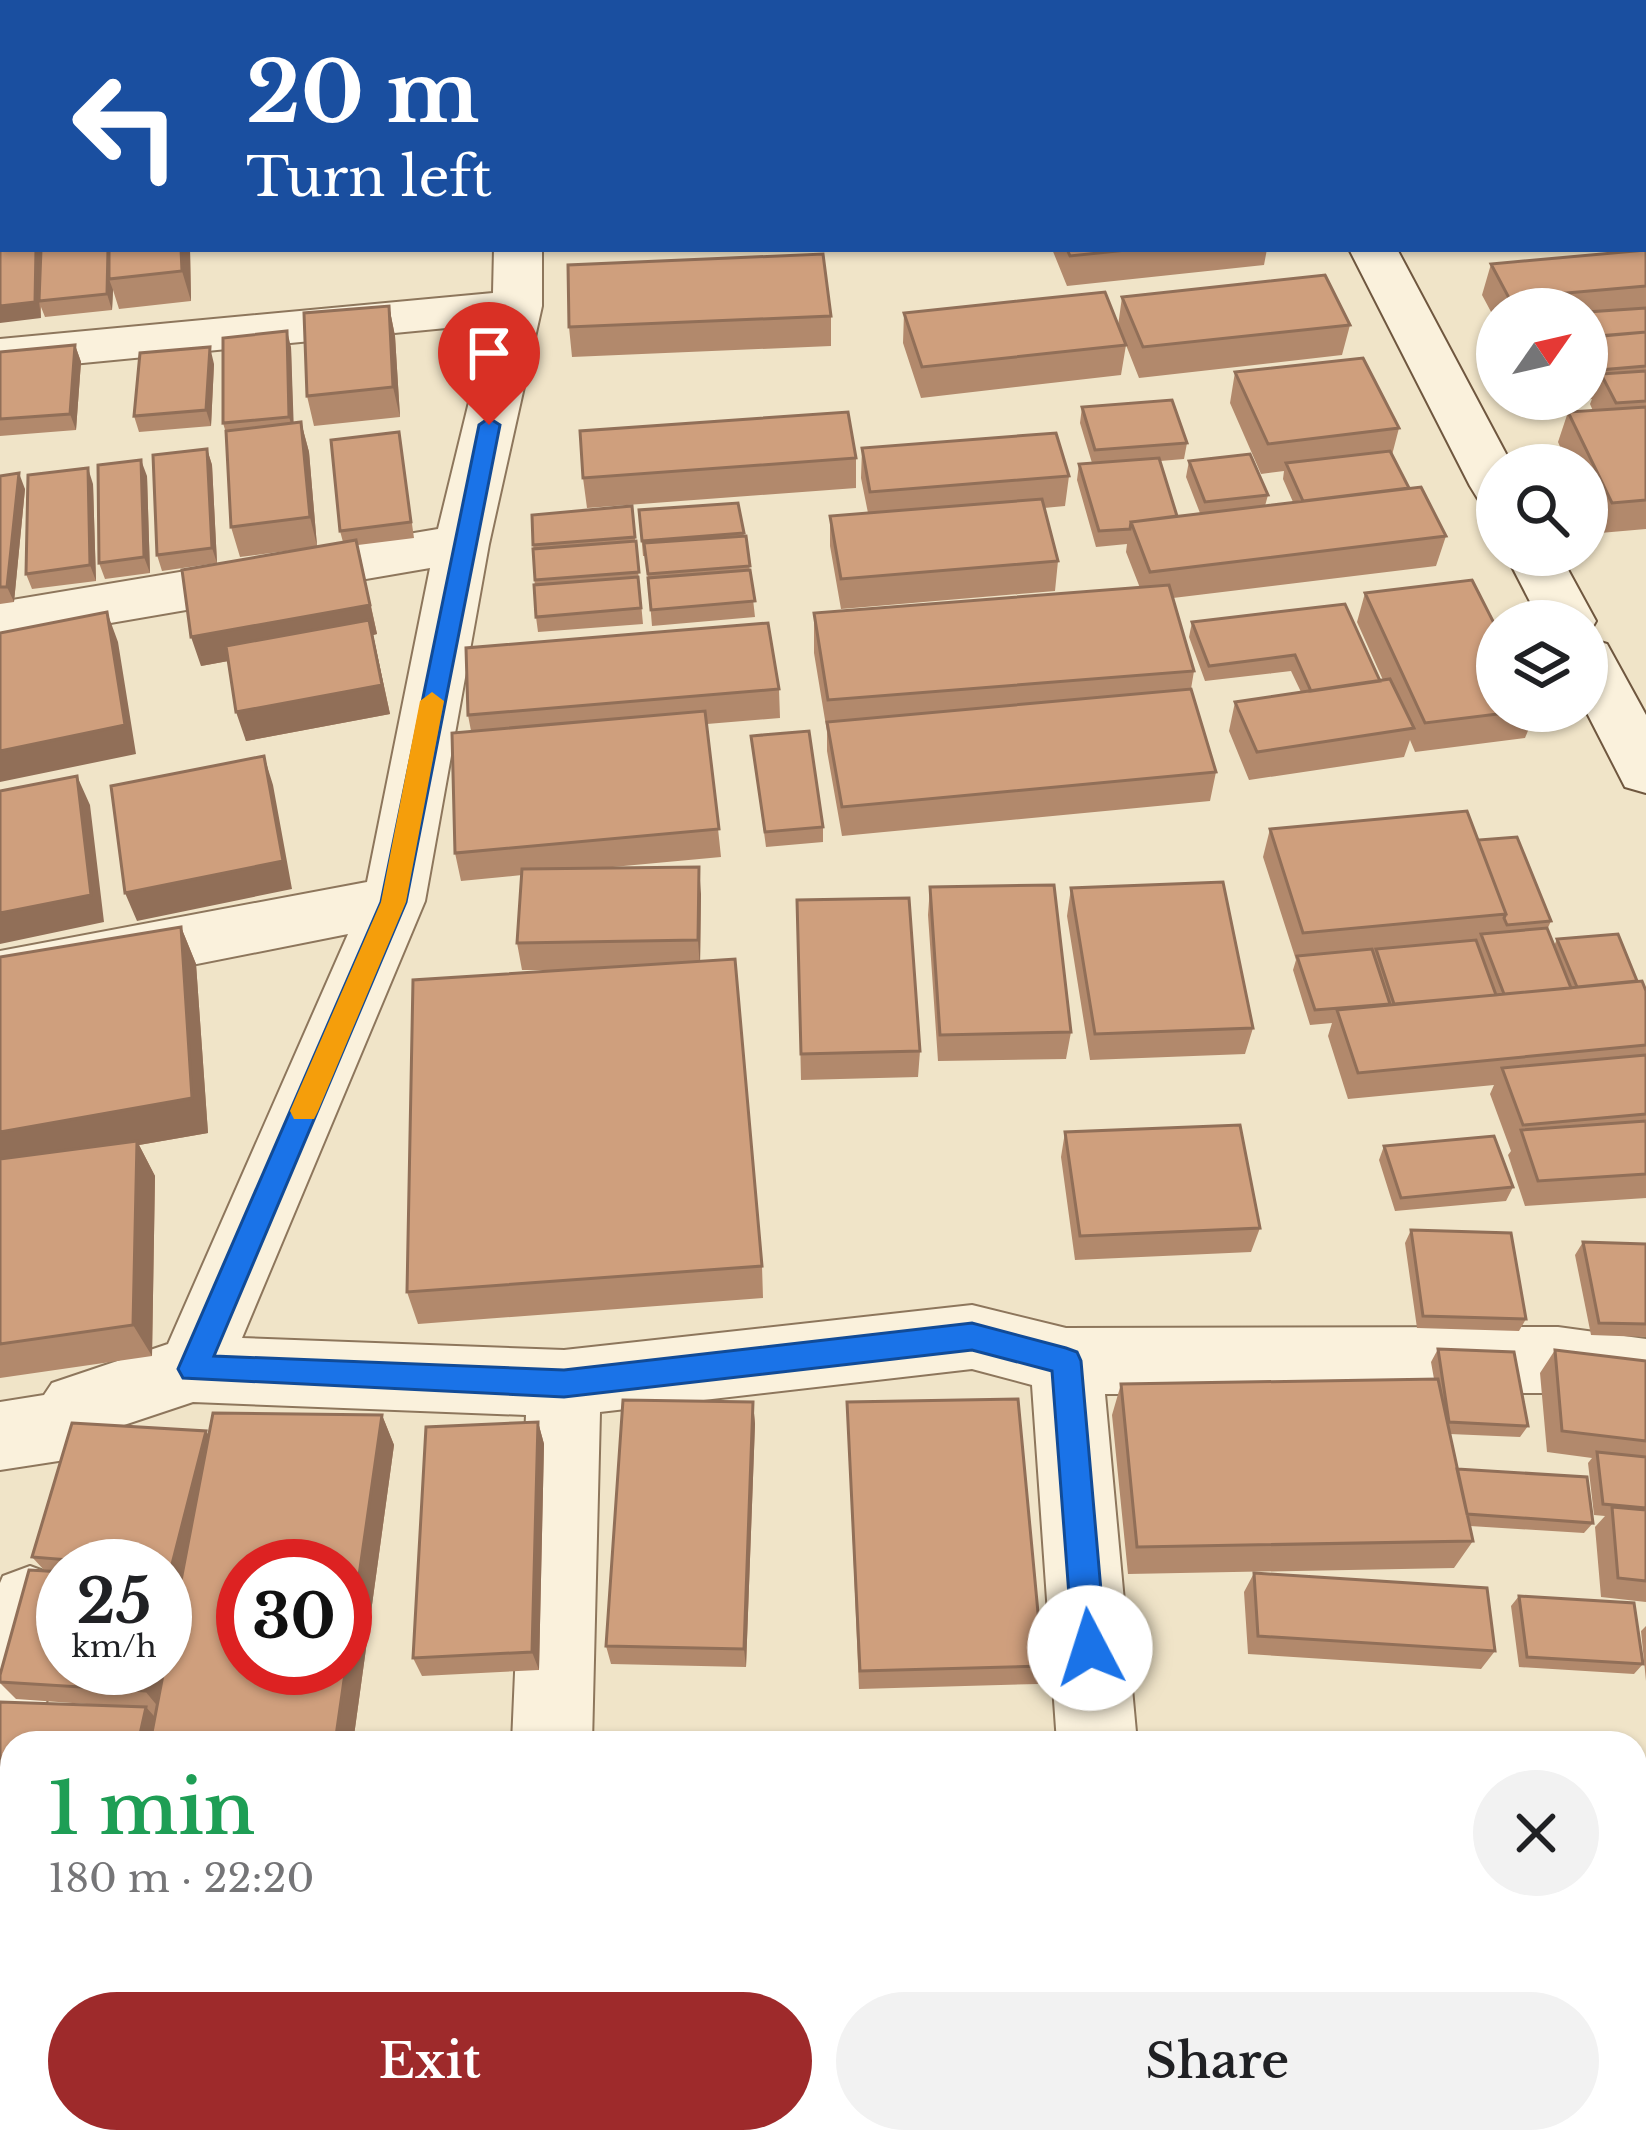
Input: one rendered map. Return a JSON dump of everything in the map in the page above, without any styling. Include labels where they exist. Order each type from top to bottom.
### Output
[{"type":"street","points":[[1375,252],[1476,446]]},
{"type":"street","points":[[0,355],[518,278],[394,902],[193,1369]]},
{"type":"street","points":[[0,622],[462,544]]},
{"type":"street","points":[[1608,698],[1646,771]]},
{"type":"street","points":[[0,977],[394,902]]},
{"type":"street","points":[[0,1436],[65,1426],[78,1407],[193,1369],[564,1383],[972,1337],[1066,1361],[1558,1360],[1646,1372]]},
{"type":"street","points":[[1066,1361],[1096,1731]]},
{"type":"street","points":[[552,1731],[564,1383]]},
{"type":"street","points":[[0,1723],[78,1407]]},
{"type":"building","points":[[0,252],[36,252],[35,302],[0,306]]},
{"type":"building","points":[[41,252],[108,252],[107,294],[39,301]]},
{"type":"building","points":[[109,252],[181,252],[182,271],[109,279]]},
{"type":"building","points":[[1646,252],[1646,286],[1504,288],[1491,264]]},
{"type":"building","points":[[823,254],[831,316],[569,327],[568,265]]},
{"type":"building","points":[[1325,275],[1350,325],[1143,347],[1122,297]]},
{"type":"building","points":[[1105,292],[1126,345],[922,367],[904,313]]},
{"type":"building","points":[[389,306],[393,387],[307,396],[304,313]]},
{"type":"building","points":[[1646,308],[1646,332],[1608,336],[1608,311]]},
{"type":"building","points":[[287,331],[289,417],[223,423],[223,338]]},
{"type":"building","points":[[1646,332],[1646,366],[1608,369],[1608,335]]},
{"type":"building","points":[[75,345],[70,414],[0,419],[0,352]]},
{"type":"building","points":[[210,347],[206,410],[134,416],[140,353]]},
{"type":"building","points":[[1363,358],[1399,428],[1268,444],[1235,372]]},
{"type":"building","points":[[1646,371],[1646,401],[1616,403],[1608,388],[1608,374]]},
{"type":"building","points":[[1172,400],[1187,443],[1095,450],[1082,407]]},
{"type":"building","points":[[1646,407],[1646,500],[1612,503],[1608,444],[1583,444],[1572,420],[1608,420],[1608,409]]},
{"type":"building","points":[[848,412],[856,458],[583,478],[580,431]]},
{"type":"building","points":[[301,422],[310,517],[231,527],[226,431]]},
{"type":"building","points":[[399,432],[411,522],[340,531],[331,440]]},
{"type":"building","points":[[1056,433],[1069,476],[870,492],[862,448]]},
{"type":"building","points":[[207,449],[212,548],[157,555],[153,455]]},
{"type":"building","points":[[1390,451],[1409,488],[1303,501],[1286,463]]},
{"type":"building","points":[[1250,454],[1268,495],[1205,502],[1189,461]]},
{"type":"building","points":[[1159,458],[1177,516],[1131,522],[1130,529],[1099,531],[1079,464]]},
{"type":"building","points":[[141,460],[144,557],[99,563],[98,465]]},
{"type":"building","points":[[88,468],[90,565],[26,574],[28,475]]},
{"type":"building","points":[[19,473],[7,587],[0,587],[0,476]]},
{"type":"building","points":[[1421,487],[1446,536],[1150,572],[1131,522]]},
{"type":"building","points":[[1042,499],[1058,561],[841,579],[830,516]]},
{"type":"building","points":[[738,503],[744,533],[642,541],[639,510]]},
{"type":"building","points":[[632,506],[635,537],[533,545],[532,515]]},
{"type":"building","points":[[746,536],[750,566],[648,574],[644,543]]},
{"type":"building","points":[[356,540],[370,605],[191,637],[182,570]]},
{"type":"building","points":[[636,541],[639,572],[535,580],[533,549]]},
{"type":"building","points":[[750,570],[755,601],[651,610],[648,578]]},
{"type":"building","points":[[638,577],[641,608],[536,617],[534,585]]},
{"type":"building","points":[[1472,580],[1482,600],[1476,600],[1476,717],[1425,723],[1365,593]]},
{"type":"building","points":[[1169,585],[1194,671],[828,700],[814,613]]},
{"type":"building","points":[[1345,604],[1380,681],[1311,691],[1295,655],[1209,666],[1192,622]]},
{"type":"building","points":[[107,612],[125,725],[0,751],[0,633]]},
{"type":"building","points":[[369,620],[382,685],[236,712],[226,646]]},
{"type":"building","points":[[768,623],[779,689],[468,715],[466,648]]},
{"type":"building","points":[[1390,679],[1414,728],[1257,752],[1235,702]]},
{"type":"building","points":[[1191,689],[1216,772],[842,807],[827,722]]},
{"type":"building","points":[[705,711],[719,829],[455,853],[452,733]]},
{"type":"building","points":[[809,731],[823,827],[765,832],[751,736]]},
{"type":"building","points":[[264,756],[283,861],[125,893],[111,786]]},
{"type":"building","points":[[77,776],[91,895],[0,913],[0,791]]},
{"type":"building","points":[[1467,811],[1506,914],[1303,933],[1270,829]]},
{"type":"building","points":[[1517,837],[1551,921],[1507,925],[1504,918],[1478,840]]},
{"type":"building","points":[[699,867],[698,940],[517,943],[522,869]]},
{"type":"building","points":[[1223,882],[1253,1028],[1095,1034],[1071,888]]},
{"type":"building","points":[[1054,885],[1071,1032],[940,1035],[930,887]]},
{"type":"building","points":[[909,898],[920,1051],[801,1054],[797,900]]},
{"type":"building","points":[[181,927],[192,1098],[0,1132],[0,957]]},
{"type":"building","points":[[1547,928],[1571,988],[1504,994],[1481,934]]},
{"type":"building","points":[[1618,934],[1637,981],[1577,987],[1557,939]]},
{"type":"building","points":[[1476,940],[1496,995],[1394,1004],[1376,949]]},
{"type":"building","points":[[1372,949],[1390,1004],[1315,1010],[1297,956]]},
{"type":"building","points":[[735,959],[762,1266],[407,1292],[413,980]]},
{"type":"building","points":[[1642,981],[1646,1045],[1358,1073],[1337,1010]]},
{"type":"building","points":[[1646,1055],[1646,1114],[1523,1125],[1502,1068]]},
{"type":"building","points":[[1646,1121],[1646,1174],[1538,1181],[1521,1130]]},
{"type":"building","points":[[1240,1125],[1260,1228],[1080,1236],[1065,1132]]},
{"type":"building","points":[[1494,1136],[1513,1187],[1401,1198],[1384,1146]]},
{"type":"building","points":[[137,1141],[133,1325],[0,1344],[0,1159]]},
{"type":"building","points":[[1411,1230],[1511,1233],[1526,1319],[1423,1316]]},
{"type":"building","points":[[1583,1242],[1646,1244],[1646,1324],[1599,1323]]},
{"type":"building","points":[[1438,1349],[1514,1352],[1528,1426],[1449,1422]]},
{"type":"building","points":[[1555,1350],[1646,1361],[1646,1441],[1562,1431]]},
{"type":"building","points":[[1438,1379],[1473,1541],[1137,1547],[1121,1384]]},
{"type":"building","points":[[1018,1399],[1043,1666],[860,1671],[847,1402]]},
{"type":"building","points":[[623,1400],[753,1402],[744,1649],[606,1646]]},
{"type":"building","points":[[213,1413],[382,1415],[364,1539],[216,1539],[216,1695],[342,1695],[337,1731],[152,1731],[159,1695],[192,1695],[189,1539]]},
{"type":"building","points":[[538,1422],[532,1652],[413,1658],[426,1427]]},
{"type":"building","points":[[72,1423],[206,1431],[178,1539],[37,1539]]},
{"type":"building","points":[[1597,1452],[1646,1457],[1646,1508],[1603,1504]]},
{"type":"building","points":[[1457,1469],[1587,1477],[1593,1523],[1467,1514]]},
{"type":"building","points":[[1612,1507],[1646,1510],[1646,1581],[1618,1578]]},
{"type":"building","points":[[29,1570],[36,1570],[36,1684],[0,1682]]},
{"type":"building","points":[[1254,1573],[1487,1588],[1495,1651],[1258,1636]]},
{"type":"building","points":[[1519,1596],[1634,1603],[1643,1664],[1527,1657]]},
{"type":"building","points":[[0,1702],[146,1707],[141,1731],[0,1731]]},
{"type":"slow traffic","points":[[304,1111],[394,902],[432,701]]},
{"type":"route","points":[[489,425],[394,902],[193,1369],[564,1383],[972,1337],[1066,1361],[1090,1648]]}]
